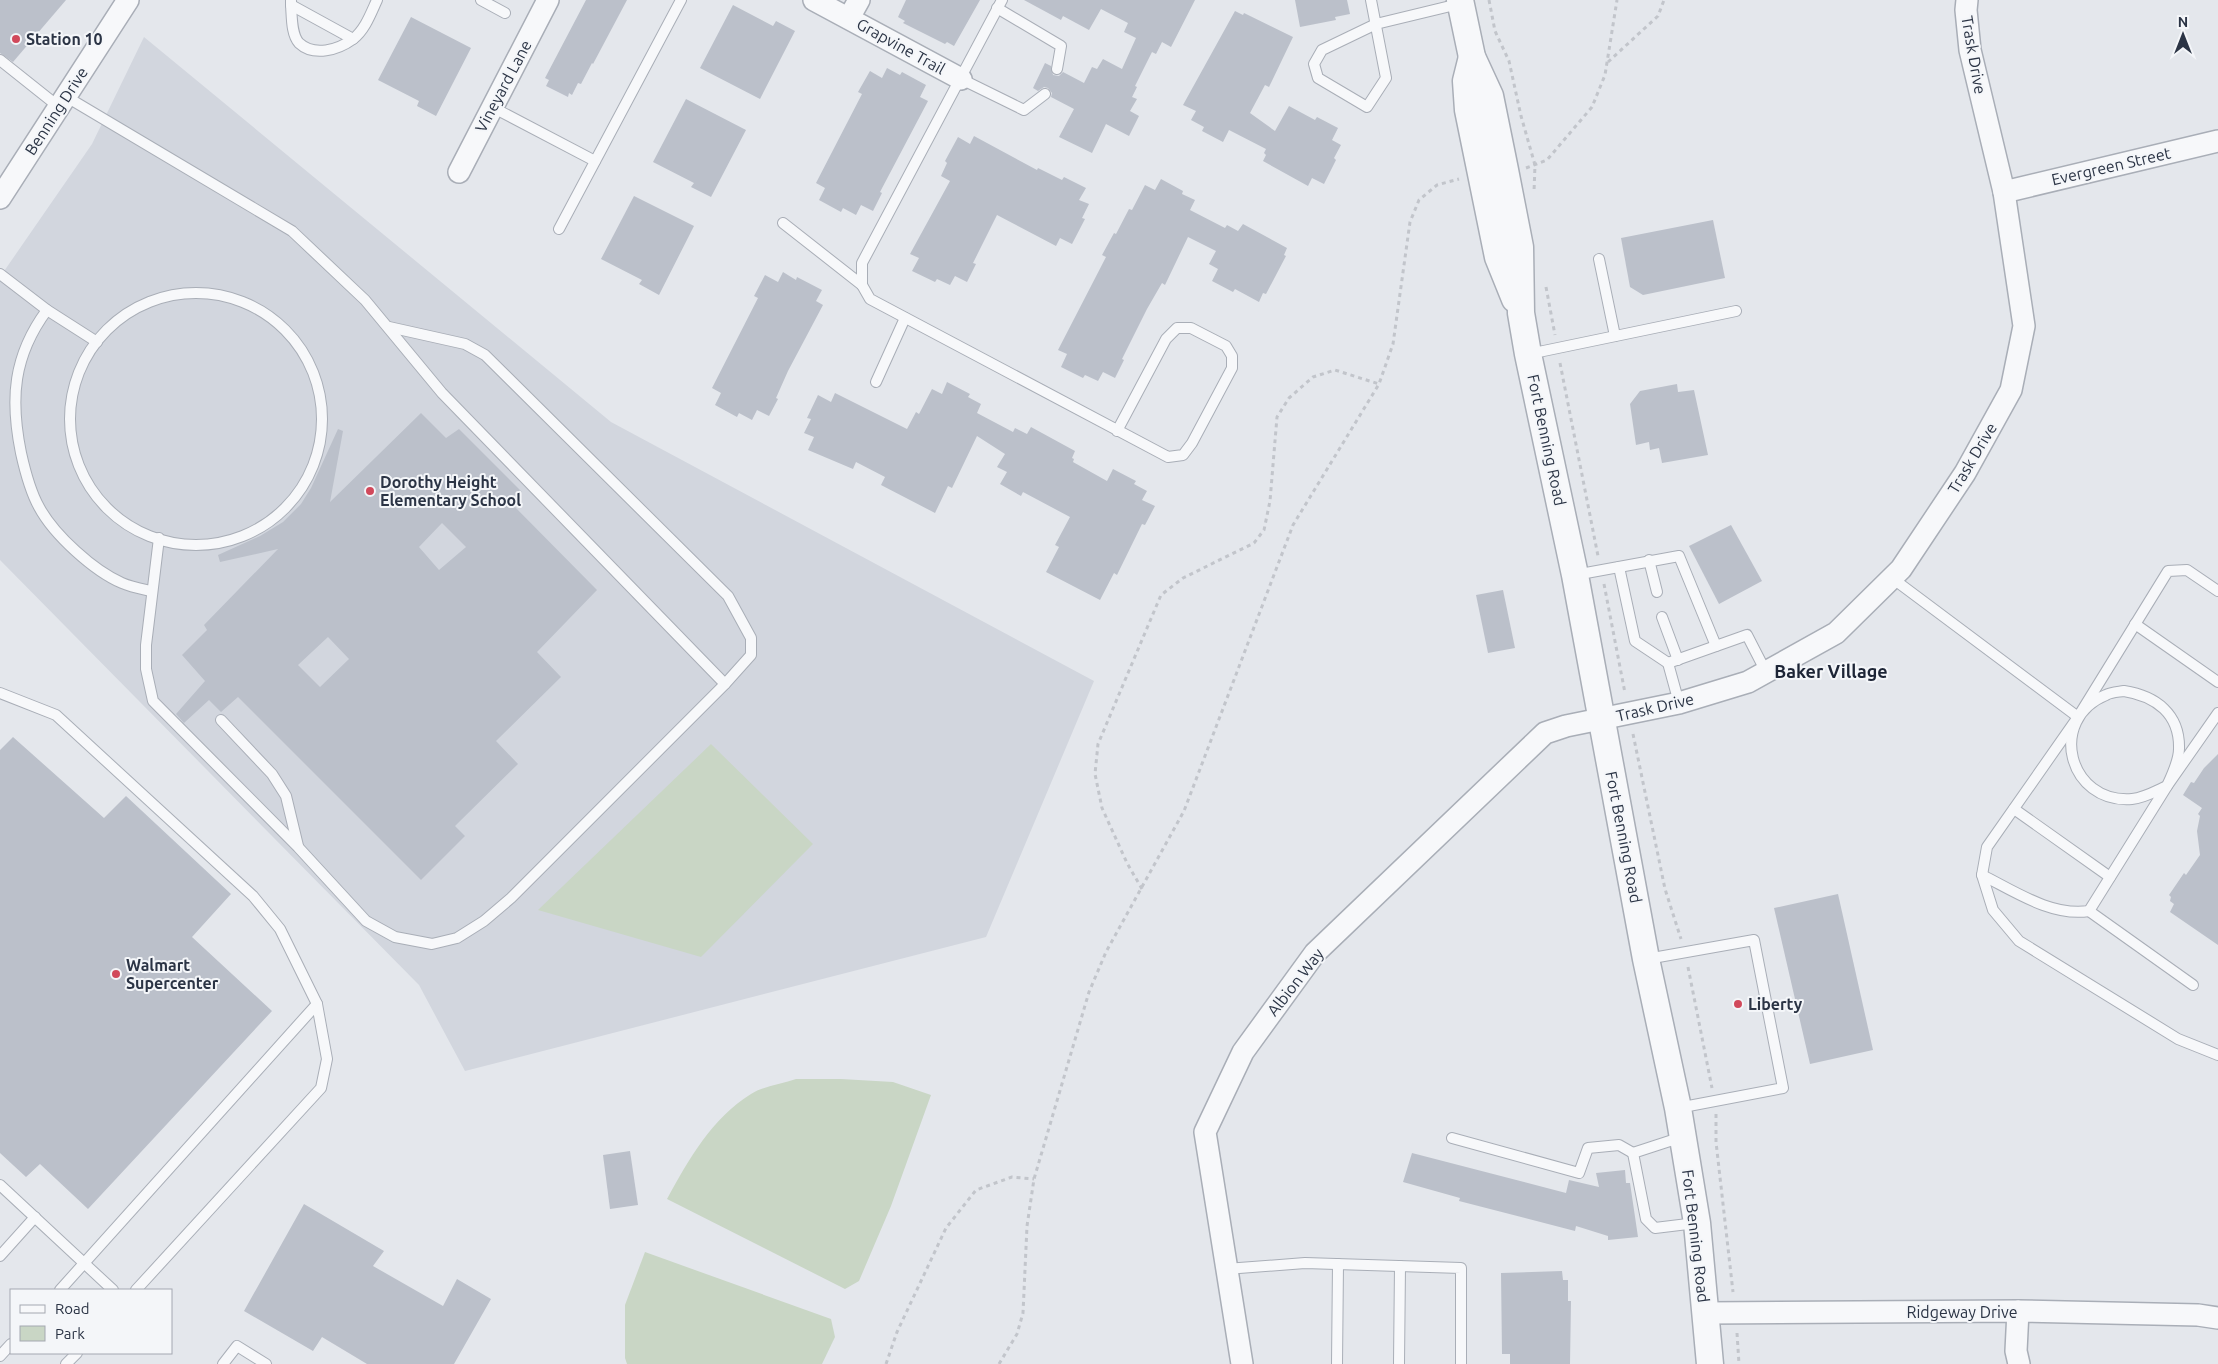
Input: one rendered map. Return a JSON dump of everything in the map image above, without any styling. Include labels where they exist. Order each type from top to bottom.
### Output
[{"type":"street","name":"Benning Drive","points":[[0,198],[128,0]]},
{"type":"street","name":"Vineyard Lane","points":[[459,172],[548,0]]},
{"type":"street","name":"Grapvine Trail","points":[[814,0],[854,9],[961,79]]},
{"type":"street","name":"Trask Drive","points":[[1600,719],[1680,703],[1748,682],[1836,633],[1901,569],[1964,472],[2011,390],[2024,326],[2004,192],[1970,50],[1966,10],[1967,0]]},
{"type":"street","name":"Fort Benning Road","points":[[1460,2],[1472,56],[1466,81],[1468,110],[1493,172],[1498,257],[1521,314],[1575,575],[1600,719],[1646,959],[1678,1108],[1697,1223],[1710,1364]]},
{"type":"street","name":"Evergreen Street","points":[[2004,192],[2218,141]]},
{"type":"street","name":"Albion Way","points":[[1242,1364],[1205,1132],[1242,1052],[1315,953],[1544,733],[1600,719]]},
{"type":"street","name":"Ridgeway Drive","points":[[1706,1313],[2018,1311],[2198,1315],[2218,1318]]},
{"type":"street","points":[[2018,1311],[2016,1351],[2019,1364]]},
{"type":"lane","points":[[291,3],[294,30],[299,42],[314,51],[330,50],[353,39],[364,26],[377,0]]},
{"type":"lane","points":[[481,0],[505,13]]},
{"type":"lane","points":[[559,229],[681,0]]},
{"type":"lane","points":[[1371,0],[1376,24],[1386,78],[1367,107],[1318,78],[1314,64],[1322,50],[1376,24],[1460,2]]},
{"type":"lane","points":[[291,3],[353,39]]},
{"type":"lane","points":[[862,285],[862,263],[1000,4],[1060,46],[1057,69]]},
{"type":"lane","points":[[0,60],[62,102],[292,231],[365,300],[442,393],[725,684]]},
{"type":"lane","points":[[961,79],[1024,110],[1045,94]]},
{"type":"lane","points":[[492,107],[595,162]]},
{"type":"lane","points":[[783,223],[862,285],[870,299],[905,318],[1168,457],[1183,455],[1192,443],[1232,368],[1232,356],[1226,346],[1191,328],[1177,328],[1166,339],[1117,430]]},
{"type":"lane","points":[[1599,259],[1616,336]]},
{"type":"lane","points":[[0,274],[47,310],[97,342]]},
{"type":"lane","points":[[180,294],[220,295],[257,308],[288,332],[311,364],[322,402],[320,446],[303,487],[273,519],[234,540],[190,545],[147,536],[110,512],[83,477],[70,435],[71,396],[84,358],[97,342],[109,327],[142,305],[180,294]]},
{"type":"lane","points":[[47,310],[33,329],[25,346],[16,384],[17,430],[30,485],[39,508],[58,533],[89,562],[120,583],[151,591]]},
{"type":"lane","points":[[1528,354],[1736,311]]},
{"type":"lane","points":[[876,382],[905,318]]},
{"type":"lane","points":[[159,538],[147,626],[146,669],[153,701],[298,846],[366,921],[395,937],[432,944],[457,938],[484,921],[511,898],[725,684],[750,655],[750,638],[728,596],[485,355],[466,344],[388,327]]},
{"type":"lane","points":[[1575,575],[1679,556],[1716,646]]},
{"type":"lane","points":[[1649,560],[1657,592]]},
{"type":"lane","points":[[1619,567],[1635,641],[1673,662],[1747,635],[1766,672]]},
{"type":"lane","points":[[2218,591],[2187,570],[2168,571],[2078,716],[1987,847],[1982,875],[1993,910],[2019,941],[2178,1040],[2218,1055]]},
{"type":"lane","points":[[1892,578],[2078,716]]},
{"type":"lane","points":[[1662,617],[1673,662],[1680,703]]},
{"type":"lane","points":[[2135,624],[2218,682]]},
{"type":"lane","points":[[2124,691],[2142,694],[2158,703],[2171,716],[2178,732],[2179,750],[2168,786],[2134,799],[2116,799],[2099,793],[2085,782],[2075,768],[2071,751],[2072,733],[2078,716],[2090,703],[2107,694],[2124,691]]},
{"type":"lane","points":[[0,693],[56,715],[253,896],[280,930],[317,1004],[326,1059],[321,1088],[137,1289]]},
{"type":"lane","points":[[2089,911],[2168,786],[2218,713]]},
{"type":"lane","points":[[222,720],[272,774],[286,796],[298,846]]},
{"type":"lane","points":[[2014,809],[2110,877]]},
{"type":"lane","points":[[1982,875],[2036,902],[2074,914],[2089,911],[2193,985]]},
{"type":"lane","points":[[1646,959],[1754,940],[1782,1088],[1678,1108]]},
{"type":"lane","points":[[61,1289],[317,1004]]},
{"type":"lane","points":[[1452,1138],[1579,1173],[1588,1148],[1619,1145],[1633,1153],[1683,1137]]},
{"type":"lane","points":[[1633,1153],[1646,1220],[1655,1228],[1697,1223]]},
{"type":"lane","points":[[0,1184],[112,1289]]},
{"type":"lane","points":[[0,1256],[35,1217]]},
{"type":"lane","points":[[1226,1269],[1305,1263],[1461,1268],[1461,1364]]},
{"type":"lane","points":[[1337,1364],[1338,1264]]},
{"type":"lane","points":[[1399,1364],[1400,1266]]},
{"type":"lane","points":[[0,1356],[10,1345]]},
{"type":"lane","points":[[223,1364],[237,1346],[266,1364]]},
{"type":"lane","points":[[66,1364],[76,1354]]},
{"type":"path","points":[[1489,0],[1495,31],[1509,61],[1521,116],[1535,165],[1536,180],[1533,198]]},
{"type":"path","points":[[999,1364],[1017,1334],[1023,1313],[1027,1226],[1034,1178],[1089,992],[1106,952],[1184,811],[1293,525],[1380,384],[1393,344],[1410,222],[1419,200],[1437,185],[1493,172],[1528,168],[1547,160],[1592,107],[1605,75],[1617,0]]},
{"type":"path","points":[[1607,62],[1658,16],[1664,0]]},
{"type":"path","points":[[1544,282],[1664,889],[1685,952],[1714,1101],[1717,1160],[1736,1313],[1739,1364]]},
{"type":"path","points":[[1142,889],[1127,863],[1102,808],[1095,774],[1098,744],[1161,595],[1183,578],[1254,543],[1264,530],[1270,501],[1277,417],[1289,398],[1313,377],[1335,370],[1380,384]]},
{"type":"path","points":[[886,1364],[898,1332],[946,1228],[970,1197],[976,1190],[1012,1177],[1034,1178]]},
{"type":"shaded area","name":"Dorothy Height Elementary School","points":[[144,37],[611,422],[1094,681],[986,937],[465,1071],[419,985],[0,560],[0,277],[92,144]]},
{"type":"green space","points":[[711,744],[813,844],[701,957],[538,910]]},
{"type":"green space","points":[[796,1079],[893,1082],[931,1095],[891,1206],[859,1281],[845,1289],[667,1199],[703,1140],[725,1115],[756,1091]]},
{"type":"green space","points":[[645,1252],[831,1319],[835,1337],[822,1364],[627,1364],[625,1358],[625,1305]]},
{"type":"building","name":"Station 10","points":[[0,0],[66,0],[13,62],[0,53]]},
{"type":"building","points":[[586,0],[627,0],[581,84],[578,83],[572,95],[569,93],[568,97],[546,86],[549,80],[545,78]]},
{"type":"building","points":[[906,0],[980,0],[954,46],[947,42],[945,44],[903,23],[905,21],[898,17]]},
{"type":"building","points":[[1024,0],[1195,0],[1171,47],[1162,42],[1156,54],[1152,52],[1135,86],[1137,87],[1132,97],[1137,99],[1130,111],[1139,116],[1129,136],[1106,124],[1092,153],[1059,137],[1074,109],[1051,97],[1052,93],[1048,88],[1044,87],[1038,91],[1033,88],[1045,63],[1051,66],[1053,75],[1059,76],[1063,72],[1084,83],[1092,67],[1097,69],[1103,59],[1122,69],[1136,38],[1124,32],[1128,23],[1101,9],[1089,30],[1063,16],[1061,20]]},
{"type":"building","points":[[1295,0],[1347,0],[1350,14],[1335,17],[1336,20],[1300,27]]},
{"type":"building","points":[[733,5],[773,26],[776,21],[795,31],[760,99],[700,68]]},
{"type":"building","points":[[1235,11],[1243,15],[1244,13],[1293,37],[1269,87],[1265,85],[1250,113],[1275,131],[1289,106],[1315,120],[1317,117],[1338,128],[1332,140],[1341,145],[1324,184],[1312,178],[1308,186],[1263,161],[1266,149],[1229,130],[1223,142],[1202,131],[1204,127],[1191,120],[1196,111],[1183,105]]},
{"type":"building","points":[[411,17],[471,48],[436,116],[417,106],[419,101],[378,80]]},
{"type":"building","points":[[887,68],[900,75],[902,72],[926,85],[920,97],[928,101],[880,192],[882,193],[873,211],[861,205],[856,215],[843,208],[841,212],[819,200],[825,188],[816,183],[862,94],[858,92],[870,71],[882,78]]},
{"type":"building","points":[[686,99],[746,130],[711,197],[691,187],[694,183],[653,162]]},
{"type":"building","points":[[974,136],[1037,170],[1038,168],[1062,180],[1064,177],[1086,188],[1079,200],[1089,204],[1082,218],[1085,219],[1072,244],[1060,238],[1056,246],[997,215],[973,263],[976,264],[967,282],[955,276],[950,285],[937,279],[935,282],[912,271],[919,258],[910,254],[950,181],[941,176],[947,163],[945,161],[958,137],[970,144]]},
{"type":"building","points":[[1161,179],[1183,191],[1182,194],[1195,200],[1190,210],[1225,228],[1227,225],[1238,231],[1243,224],[1287,248],[1284,255],[1286,256],[1266,294],[1263,293],[1259,302],[1235,289],[1233,292],[1212,281],[1218,269],[1209,264],[1216,251],[1188,237],[1165,285],[1162,283],[1147,309],[1122,359],[1124,360],[1115,378],[1103,372],[1098,381],[1085,375],[1083,378],[1061,367],[1067,354],[1058,350],[1106,257],[1102,255],[1114,233],[1116,234],[1129,209],[1132,210],[1145,185],[1155,190]]},
{"type":"building","points":[[634,196],[694,226],[659,295],[639,284],[642,280],[601,259]]},
{"type":"building","points":[[1713,220],[1725,278],[1643,295],[1630,287],[1621,238]]},
{"type":"building","points":[[783,272],[796,280],[797,277],[822,290],[816,301],[823,305],[788,371],[776,398],[778,399],[769,416],[757,410],[752,420],[739,413],[737,417],[715,405],[721,393],[712,388],[758,298],[754,296],[765,275],[778,282]]},
{"type":"building","points":[[947,382],[970,394],[968,397],[981,404],[977,413],[1013,432],[1015,428],[1027,434],[1031,427],[1075,451],[1072,458],[1074,459],[1073,462],[1107,481],[1113,469],[1136,481],[1134,484],[1147,491],[1142,500],[1155,506],[1145,525],[1142,524],[1117,575],[1114,573],[1100,600],[1046,572],[1059,547],[1055,545],[1070,517],[1023,492],[1021,496],[1000,484],[1007,472],[997,467],[1005,454],[977,436],[952,488],[948,486],[935,513],[881,485],[885,477],[856,462],[853,469],[808,450],[814,437],[804,433],[811,419],[807,418],[818,395],[831,402],[835,393],[907,429],[916,412],[919,414],[932,389],[942,394]]},
{"type":"building","points":[[1677,384],[1678,392],[1694,390],[1708,455],[1662,463],[1659,448],[1650,450],[1649,442],[1636,445],[1630,404],[1640,391]]},
{"type":"building","points":[[421,413],[446,438],[459,429],[522,492],[511,503],[597,590],[537,652],[561,677],[496,741],[518,764],[455,826],[465,836],[421,880],[238,697],[221,712],[209,700],[184,723],[176,714],[205,681],[182,655],[207,630],[204,625],[278,549],[220,562],[218,555],[260,536],[283,522],[301,504],[311,488],[338,429],[343,431],[330,502]],"holes":[[[442,523],[466,547],[439,570],[419,547]],[[328,637],[349,659],[320,687],[298,665]]]},
{"type":"building","points":[[1731,525],[1762,581],[1719,604],[1689,546]]},
{"type":"building","points":[[1503,590],[1515,648],[1488,653],[1476,595]]},
{"type":"building","name":"Walmart Supercenter","points":[[13,737],[104,818],[126,796],[231,894],[192,937],[272,1011],[88,1209],[40,1164],[26,1177],[0,1153],[0,750]]},
{"type":"building","points":[[2218,754],[2218,945],[2170,912],[2174,904],[2170,901],[2171,897],[2169,895],[2184,873],[2186,875],[2200,855],[2197,831],[2200,816],[2198,814],[2202,808],[2183,795],[2191,782],[2194,783],[2204,768]]},
{"type":"building","points":[[1838,894],[1873,1050],[1810,1064],[1774,908]]},
{"type":"building","points":[[630,1151],[638,1205],[610,1209],[603,1155]]},
{"type":"building","points":[[1412,1153],[1566,1193],[1569,1180],[1599,1187],[1596,1173],[1625,1170],[1626,1183],[1630,1183],[1638,1237],[1608,1240],[1608,1236],[1576,1226],[1575,1231],[1459,1201],[1460,1198],[1403,1182]]},
{"type":"building","points":[[304,1204],[384,1251],[373,1266],[443,1306],[457,1279],[491,1299],[454,1364],[367,1364],[322,1337],[313,1351],[244,1311]]},
{"type":"building","points":[[1562,1271],[1563,1280],[1568,1280],[1568,1301],[1571,1301],[1570,1364],[1510,1364],[1510,1354],[1502,1354],[1501,1273]]},
{"type":"place","name":"Station 10","points":[[16,39]]},
{"type":"place","name":"Dorothy Height Elementary School","points":[[370,491]]},
{"type":"place","name":"Walmart Supercenter","points":[[116,974]]},
{"type":"place","name":"Liberty","points":[[1738,1004]]},
{"type":"district","name":"Baker Village","points":[[1831,672]]}]
